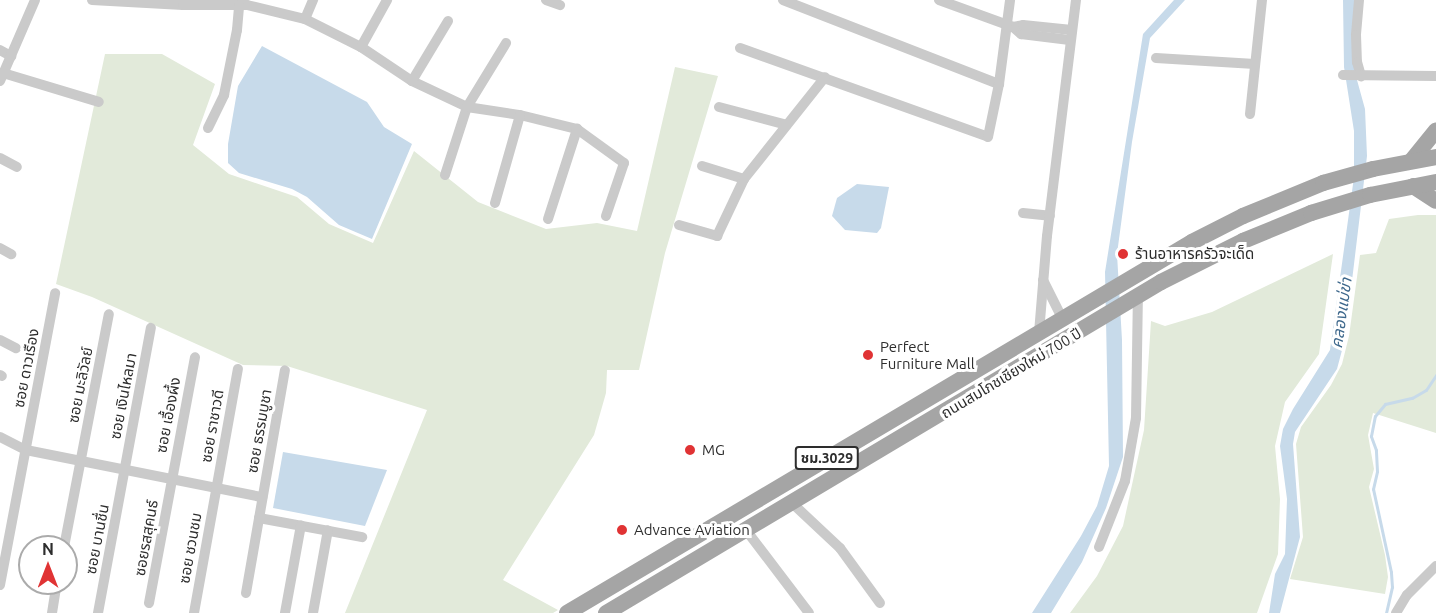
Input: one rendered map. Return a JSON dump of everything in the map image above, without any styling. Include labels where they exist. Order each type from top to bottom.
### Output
[{"type":"main road","points":[[1412,160],[1436,130]]},
{"type":"main road","name":"ถนนสมโภชเชียงใหม่ 700 ปี","points":[[567,613],[1062,318],[1231,222],[1323,183],[1412,160],[1436,157]]},
{"type":"main road","name":"ถนนสมโภชเชียงใหม่ 700 ปี","points":[[606,613],[1138,296],[1227,248],[1322,209],[1370,195],[1436,182]]},
{"type":"main road","points":[[1413,186],[1436,201]]},
{"type":"street","points":[[35,0],[2,77],[99,102]]},
{"type":"street","points":[[92,0],[245,4],[305,19],[361,47],[411,81],[467,107],[520,115],[577,129],[624,163],[606,216]]},
{"type":"street","points":[[305,19],[313,0]]},
{"type":"street","points":[[361,47],[387,0]]},
{"type":"street","points":[[546,0],[560,5]]},
{"type":"street","points":[[783,0],[999,84]]},
{"type":"street","points":[[939,0],[1011,26],[1023,25],[1071,35]]},
{"type":"street","points":[[740,48],[825,77],[985,138],[989,136],[1011,26],[1010,0]]},
{"type":"street","points":[[1039,333],[1042,279],[1076,0]]},
{"type":"street","points":[[1250,114],[1262,0]]},
{"type":"street","points":[[1359,0],[1356,35],[1357,62],[1361,76]]},
{"type":"street","points":[[208,128],[224,95],[237,30],[245,4]]},
{"type":"street","points":[[411,81],[448,21]]},
{"type":"street","points":[[445,175],[467,107],[506,43]]},
{"type":"street","points":[[0,50],[11,56]]},
{"type":"street","points":[[1156,58],[1255,64]]},
{"type":"street","points":[[1343,75],[1436,76]]},
{"type":"street","points":[[679,225],[717,236],[744,179],[825,77]]},
{"type":"street","points":[[719,107],[787,125]]},
{"type":"street","points":[[495,203],[520,115]]},
{"type":"street","points":[[549,219],[577,129]]},
{"type":"street","points":[[0,158],[16,167]]},
{"type":"street","points":[[702,166],[744,179]]},
{"type":"street","points":[[1023,213],[1050,216]]},
{"type":"street","points":[[0,248],[11,254]]},
{"type":"street","points":[[1042,279],[1062,318]]},
{"type":"street","name":"ซอย ดาวเรือง","points":[[0,585],[56,292]]},
{"type":"street","points":[[1099,547],[1125,481],[1136,418],[1138,296]]},
{"type":"street","name":"ซอย มะลิวัลย์","points":[[66,535],[109,314]]},
{"type":"street","name":"ซอย เงินไหลมา","points":[[125,470],[151,328]]},
{"type":"street","points":[[0,340],[16,348]]},
{"type":"street","name":"ซอย เอื้องผึ้ง","points":[[172,479],[195,357]]},
{"type":"street","name":"ซอย ราชาวดี","points":[[216,488],[238,369]]},
{"type":"street","name":"ซอย ธรรมบูชา","points":[[246,593],[285,370]]},
{"type":"street","points":[[0,437],[26,450],[262,497]]},
{"type":"street","name":"ซอย บานชื่น","points":[[98,613],[125,470]]},
{"type":"street","name":"ซอยรสสุคนธ์","points":[[149,603],[172,479]]},
{"type":"street","name":"ซอย ชวนชม","points":[[194,613],[216,488]]},
{"type":"street","points":[[792,503],[840,548],[880,603]]},
{"type":"street","points":[[259,518],[362,537]]},
{"type":"street","points":[[285,613],[301,525]]},
{"type":"street","points":[[313,613],[327,530]]},
{"type":"street","points":[[746,530],[809,613]]},
{"type":"street","points":[[1396,613],[1407,595],[1436,566]]},
{"type":"street","points":[[52,613],[55,595]]},
{"type":"green space","points":[[105,54],[162,54],[215,84],[193,145],[229,174],[297,197],[329,224],[373,243],[414,151],[478,202],[546,229],[597,223],[637,231],[675,67],[718,76],[665,253],[639,370],[607,370],[606,393],[594,435],[503,580],[558,610],[553,613],[345,613],[427,410],[287,366],[243,365],[92,297],[56,284]]},
{"type":"green space","points":[[1436,215],[1436,433],[1373,413],[1368,435],[1374,469],[1369,487],[1385,555],[1388,577],[1385,594],[1290,579],[1303,537],[1296,444],[1301,427],[1331,385],[1342,364],[1349,336],[1360,255],[1376,253],[1389,219]]},
{"type":"green space","points":[[1333,254],[1319,354],[1285,402],[1275,446],[1280,499],[1278,554],[1257,613],[1070,613],[1097,576],[1123,526],[1144,430],[1151,321],[1165,326],[1212,312]]},
{"type":"water","points":[[1174,0],[1185,0],[1150,38],[1132,142],[1117,254],[1122,340],[1123,457],[1106,508],[1082,562],[1051,613],[1032,613],[1081,536],[1097,506],[1109,466],[1105,272],[1143,34]]},
{"type":"water","name":"คลองแม่ข่า","points":[[1343,0],[1355,0],[1357,80],[1365,109],[1367,156],[1345,339],[1337,369],[1295,432],[1293,444],[1300,537],[1280,613],[1269,613],[1275,574],[1285,554],[1287,499],[1280,446],[1283,429],[1330,350],[1354,177],[1354,131],[1344,67]]},
{"type":"water","points":[[262,46],[367,102],[384,127],[412,144],[372,239],[339,225],[307,197],[292,189],[239,173],[228,163],[228,144],[238,86]]},
{"type":"water","points":[[857,184],[889,187],[881,228],[877,233],[845,230],[832,216],[837,198]]},
{"type":"water","points":[[283,452],[387,470],[365,526],[273,508]]},
{"type":"waterway","points":[[1386,613],[1392,587],[1391,572],[1373,489],[1377,471],[1376,450],[1371,436],[1375,416],[1385,404],[1412,398],[1426,390],[1436,375]]},
{"type":"place","name":"ร้านอาหารครัวจะเด็ด","points":[[1123,254]]},
{"type":"place","name":"Perfect Furniture Mall","points":[[868,355]]},
{"type":"place","name":"MG","points":[[690,450]]},
{"type":"place","name":"Advance Aviation","points":[[622,530]]}]
